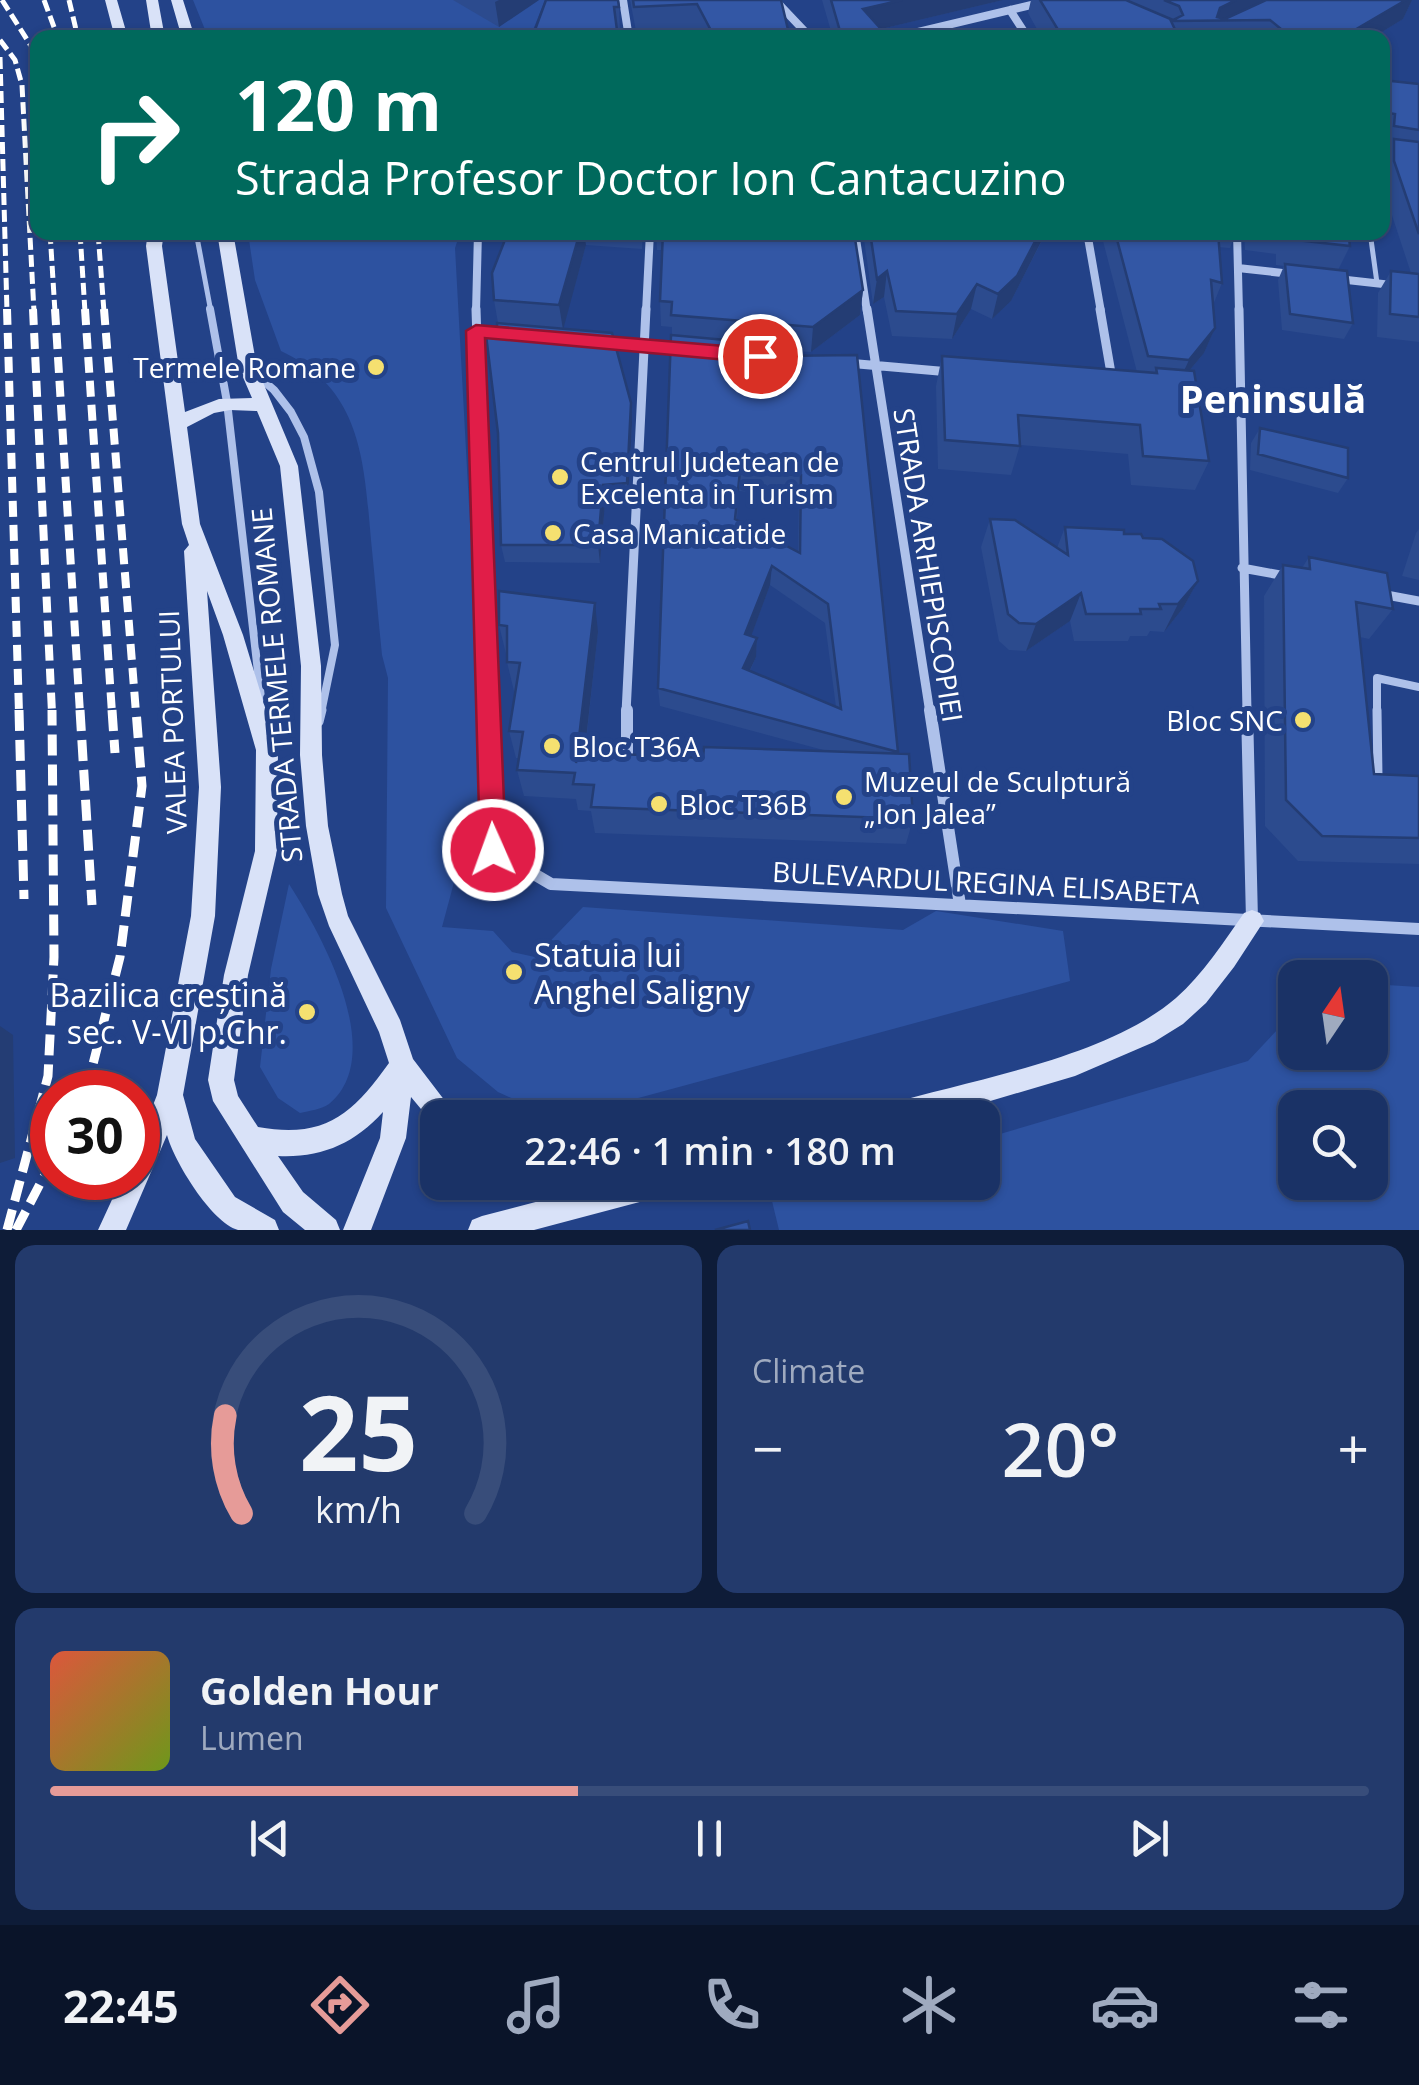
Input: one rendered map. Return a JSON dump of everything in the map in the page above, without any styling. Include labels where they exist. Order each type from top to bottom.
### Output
[{"type":"street","points":[[111,0],[120,30]]},
{"type":"street","points":[[152,0],[157,30]]},
{"type":"street","points":[[176,0],[186,30]]},
{"type":"street","points":[[623,0],[628,30]]},
{"type":"street","points":[[774,0],[803,30]]},
{"type":"street","points":[[926,30],[1052,0]]},
{"type":"street","points":[[1010,10],[1023,30]]},
{"type":"street","name":"STRADA TERMELE ROMANE","points":[[155,240],[191,524],[232,635],[267,750],[266,851],[236,975],[220,1080],[226,1101],[293,1202],[326,1230]]},
{"type":"street","name":"STRADA TERMELE ROMANE","points":[[226,240],[248,368],[288,466],[311,666],[311,755],[320,851],[336,918],[391,1030],[402,1066],[430,1100]]},
{"type":"street","points":[[478,240],[476,331],[494,332]]},
{"type":"street","points":[[644,764],[624,764],[650,240]]},
{"type":"street","name":"STRADA ARHIEPISCOPIEI","points":[[856,240],[960,905]]},
{"type":"street","points":[[1087,240],[1114,387],[1094,385]]},
{"type":"street","points":[[946,1100],[1105,1052],[1146,1034],[1177,1013],[1204,986],[1252,921],[1237,240]]},
{"type":"street","points":[[1238,268],[1297,275]]},
{"type":"street","points":[[1317,277],[1419,288]]},
{"type":"street","name":"BULEVARDUL REGINA ELISABETA","points":[[476,331],[493,850],[551,884],[1419,929]]},
{"type":"street","points":[[588,341],[702,351]]},
{"type":"street","points":[[837,362],[955,373]]},
{"type":"street","points":[[1168,392],[1240,398]]},
{"type":"street","points":[[178,424],[202,408],[227,402],[266,406]]},
{"type":"street","name":"VALEA PORTULUI","points":[[170,1095],[203,916],[210,786],[191,524]]},
{"type":"street","points":[[1242,568],[1301,579]]},
{"type":"street","points":[[1360,590],[1419,601]]},
{"type":"street","points":[[249,1138],[280,1146],[310,1144],[337,1136],[380,1100],[402,1066]]},
{"type":"street","points":[[357,1230],[393,1138],[402,1066]]},
{"type":"street","points":[[160,1120],[170,1095]]},
{"type":"street","points":[[170,1095],[183,1145],[225,1207],[265,1230]]},
{"type":"street","points":[[112,1230],[126,1200]]},
{"type":"street","points":[[482,1230],[597,1200]]},
{"type":"lane","points":[[197,240],[227,402],[267,750]]},
{"type":"lane","points":[[1371,240],[1377,284]]},
{"type":"lane","points":[[248,368],[273,384],[298,422],[313,457],[325,533],[335,657],[311,755]]},
{"type":"lane","points":[[1378,777],[1376,678],[1419,687]]},
{"type":"shaded area","points":[[193,0],[545,0],[533,30],[205,30]]},
{"type":"shaded area","points":[[249,240],[458,240],[455,248],[487,836],[460,839],[460,860],[442,927],[493,931],[512,952],[535,957],[583,907],[903,930],[936,911],[1063,931],[1070,981],[631,1100],[516,1100],[498,1092],[457,1058],[386,908],[388,678],[382,655],[361,456],[354,430],[328,385],[281,351],[255,280]]},
{"type":"shaded area","name":"Bazilica creștină sec. V-VI p.Chr.","points":[[289,884],[332,963],[351,1026],[352,1056],[346,1083],[329,1104],[300,1113],[278,1098],[260,1067],[271,969]]},
{"type":"shaded area","points":[[1388,985],[1419,987],[1419,1230],[779,1230],[772,1201],[776,1200],[1000,1200],[1000,1134],[1248,1061],[1278,1029],[1278,1070],[1388,1070]]},
{"type":"building","points":[[546,0],[618,0],[619,7],[614,7],[617,30],[535,30]]},
{"type":"building","points":[[633,0],[781,0],[788,30],[711,30],[697,4],[634,7]]},
{"type":"building","points":[[831,0],[902,0],[863,9],[882,30],[840,30]]},
{"type":"building","points":[[1040,0],[1126,0],[1173,20],[1183,15],[1179,6],[1164,0],[1236,0],[1220,8],[1217,17],[1225,19],[1266,0],[1406,0],[1355,30],[1282,30],[1270,20],[1171,21],[1175,30],[1058,30]]},
{"type":"building","points":[[1390,81],[1419,84],[1419,130],[1394,126],[1395,114],[1390,113]]},
{"type":"building","points":[[1394,139],[1419,142],[1419,234],[1394,161]]},
{"type":"building","points":[[505,240],[578,240],[559,305],[494,300],[492,273]]},
{"type":"building","points":[[663,240],[855,240],[863,290],[813,327],[671,315],[672,302],[660,301]]},
{"type":"building","points":[[871,240],[1036,240],[1017,276],[998,294],[977,284],[957,314],[896,311],[887,271],[877,279]]},
{"type":"building","points":[[1117,240],[1219,240],[1222,283],[1211,280],[1215,328],[1189,360],[1148,356]]},
{"type":"building","points":[[1297,240],[1349,240],[1350,246]]},
{"type":"building","points":[[1285,264],[1347,271],[1353,323],[1290,314]]},
{"type":"building","points":[[1391,271],[1419,274],[1419,317],[1390,314]]},
{"type":"building","points":[[497,323],[612,333],[631,403],[627,483],[603,485],[598,545],[501,545],[498,433],[486,335],[497,328]]},
{"type":"building","points":[[671,335],[793,346],[780,356],[857,355],[898,752],[658,688]],"holes":[[[740,471],[801,475],[800,553],[735,519]],[[772,566],[828,604],[841,709],[743,668],[757,638],[745,634]]]},
{"type":"building","points":[[942,356],[1157,373],[1156,368],[1194,371],[1209,461],[1143,456],[1140,425],[1018,415],[1020,446],[945,440]]},
{"type":"building","points":[[1260,428],[1348,448],[1348,478],[1258,454]]},
{"type":"building","points":[[990,519],[1015,520],[1068,555],[1065,527],[1124,530],[1124,534],[1162,539],[1193,561],[1198,581],[1178,604],[1140,609],[1141,614],[1086,614],[1081,593],[1036,624],[1019,623],[1008,614]]},
{"type":"building","name":"Bloc SNC","points":[[1309,557],[1387,573],[1393,609],[1356,602],[1374,774],[1419,776],[1419,838],[1322,836],[1286,800],[1283,565],[1310,569]]},
{"type":"building","points":[[499,591],[595,603],[577,752],[703,758],[704,747],[909,754],[913,819],[591,807],[594,785],[573,784],[575,773],[517,770],[523,732],[509,731],[520,663],[507,662],[507,626],[499,625]]},
{"type":"building","points":[[748,1221],[750,1230],[715,1230]]},
{"type":"railway","points":[[2,0],[30,44]]},
{"type":"railway","points":[[44,0],[55,30]]},
{"type":"railway","points":[[69,0],[76,30]]},
{"type":"railway","points":[[0,40],[15,60],[22,85],[30,236]]},
{"type":"railway","points":[[0,57],[7,312]]},
{"type":"railway","points":[[30,240],[34,312]]},
{"type":"railway","points":[[50,240],[55,312]]},
{"type":"railway","points":[[80,240],[85,312]]},
{"type":"railway","points":[[99,240],[104,312]]},
{"type":"railway","points":[[7,309],[19,713]]},
{"type":"railway","points":[[33,309],[52,713]]},
{"type":"railway","points":[[55,309],[80,713]]},
{"type":"railway","points":[[85,309],[112,713]]},
{"type":"railway","points":[[104,309],[136,713]]},
{"type":"railway","points":[[19,710],[24,899]]},
{"type":"railway","points":[[7,1230],[48,1076],[54,957],[52,710]]},
{"type":"railway","points":[[80,710],[92,905]]},
{"type":"railway","points":[[112,710],[115,753]]},
{"type":"railway","points":[[92,1070],[120,957],[142,786],[136,710]]},
{"type":"railway","points":[[16,1230],[32,1200]]},
{"type":"place","name":"Termele Romane","points":[[376,367]]},
{"type":"place","name":"Centrul Judetean de Excelenta in Turism","points":[[560,477]]},
{"type":"place","name":"Casa Manicatide","points":[[553,533]]},
{"type":"place","name":"Bloc SNC","points":[[1303,720]]},
{"type":"place","name":"Bloc T36A","points":[[552,746]]},
{"type":"place","name":"Muzeul de Sculptură „Ion Jalea”","points":[[844,797]]},
{"type":"place","name":"Bloc T36B","points":[[659,804]]},
{"type":"place","name":"Statuia lui Anghel Saligny","points":[[514,972]]},
{"type":"place","name":"Bazilica creștină sec. V-VI p.Chr.","points":[[307,1012]]},
{"type":"district","name":"Peninsulă","points":[[1273,398]]},
{"type":"route","points":[[493,850],[476,331],[760,356]]}]
